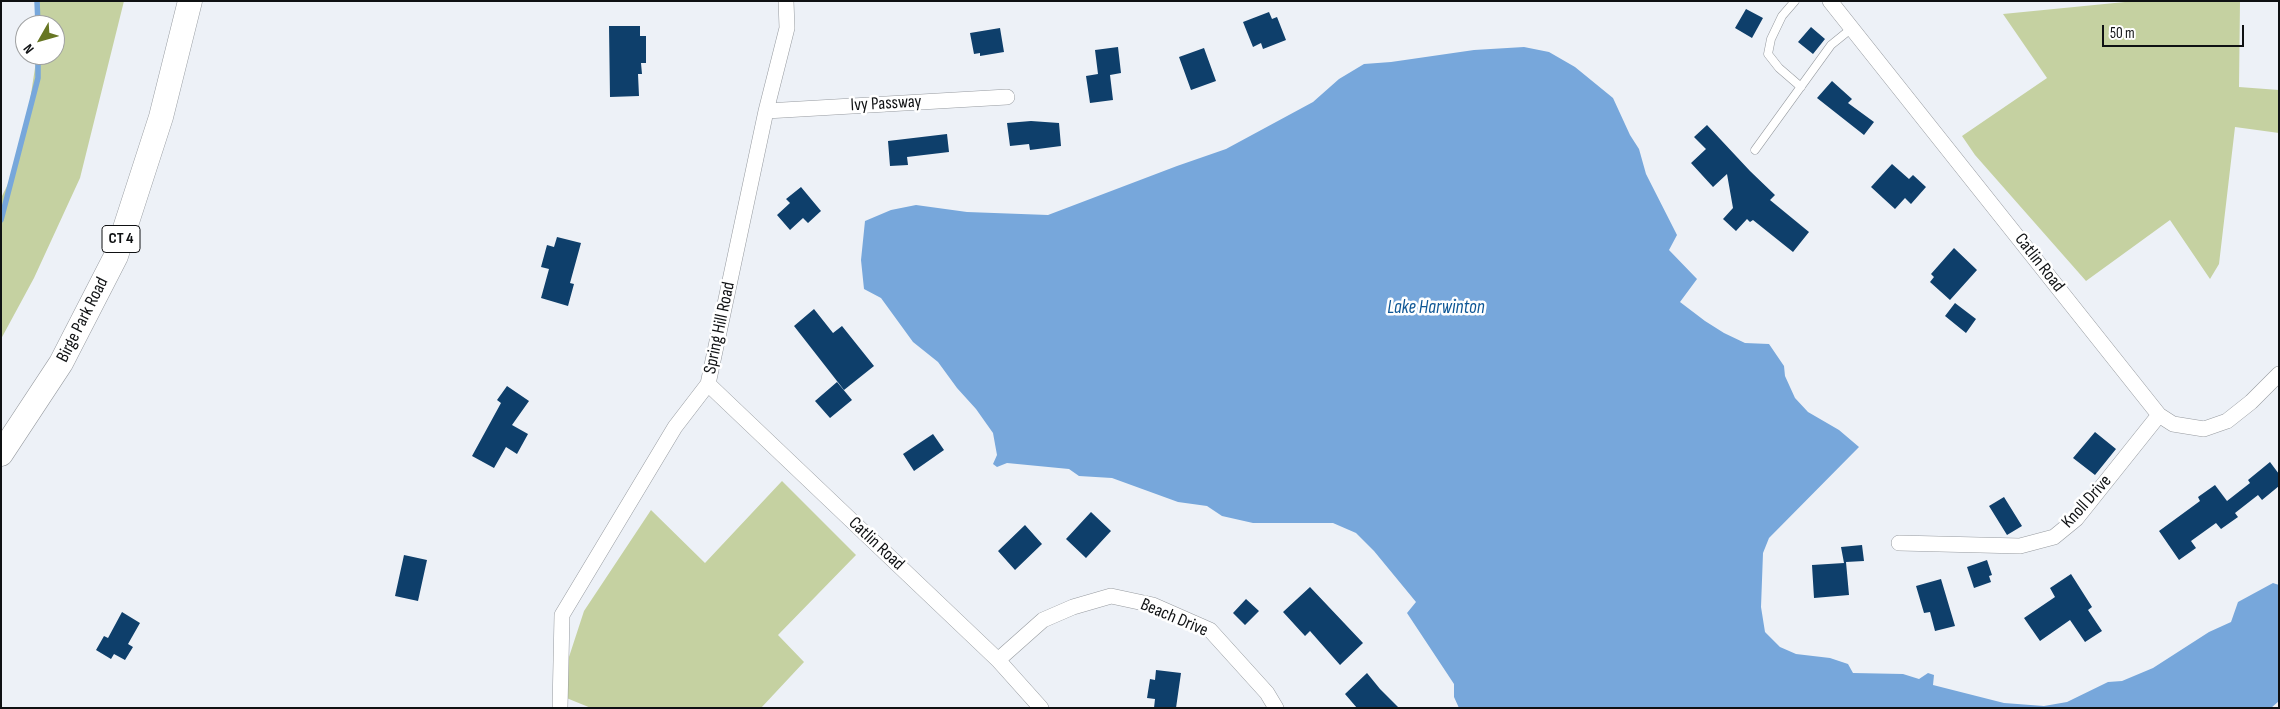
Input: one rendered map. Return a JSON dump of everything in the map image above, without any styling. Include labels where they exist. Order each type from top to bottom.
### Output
[{"type":"main road","name":"Birge Park Road","points":[[1,454],[61,363],[116,256],[161,117],[190,1]]},
{"type":"street","name":"Spring Hill Road","points":[[560,708],[562,615],[675,427],[708,384],[766,111],[787,28],[786,1]]},
{"type":"street","name":"Catlin Road","points":[[1830,1],[2159,415],[2173,424],[2204,428],[2227,420],[2257,396],[2279,374]]},
{"type":"street","name":"Ivy Passway","points":[[766,111],[1007,97]]},
{"type":"street","name":"Catlin Road","points":[[708,384],[998,660],[1041,708]]},
{"type":"street","name":"Knoll Drive","points":[[1899,543],[2020,546],[2054,537],[2076,520],[2159,415]]},
{"type":"street","name":"Beach Drive","points":[[998,660],[1043,620],[1072,607],[1110,596],[1153,605],[1210,630],[1267,692],[1276,708]]},
{"type":"lane","points":[[1795,1],[1782,16],[1771,39],[1768,54],[1779,68],[1801,87]]},
{"type":"lane","points":[[1755,150],[1831,45],[1852,28]]},
{"type":"green space","points":[[38,1],[124,1],[80,178],[34,278],[1,339],[1,198],[11,178],[24,139],[35,65],[65,65],[65,15],[38,15]]},
{"type":"green space","points":[[2135,1],[2240,1],[2239,87],[2279,90],[2279,133],[2235,127],[2219,264],[2210,279],[2170,220],[2086,281],[1975,155],[1962,136],[2047,78],[2003,14]]},
{"type":"green space","points":[[782,481],[856,555],[778,635],[804,662],[761,708],[591,708],[564,697],[568,660],[584,611],[651,510],[705,563]]},
{"type":"water","name":"Lake Harwinton","points":[[1524,47],[1549,52],[1575,67],[1613,98],[1630,135],[1639,149],[1646,174],[1677,235],[1669,250],[1697,279],[1680,302],[1724,333],[1745,343],[1769,344],[1784,366],[1785,376],[1795,398],[1808,412],[1839,430],[1859,447],[1769,538],[1763,553],[1761,607],[1765,632],[1780,647],[1796,654],[1830,658],[1848,664],[1853,673],[1903,674],[1919,679],[1928,673],[1934,675],[1933,685],[2004,703],[2044,706],[2067,702],[2108,682],[2122,681],[2153,668],[2209,632],[2231,622],[2238,602],[2273,583],[2279,585],[2279,701],[2271,708],[1459,708],[1454,697],[1454,684],[1407,613],[1416,602],[1374,551],[1356,533],[1333,523],[1253,523],[1222,516],[1207,506],[1178,502],[1112,478],[1079,476],[1069,469],[1007,463],[997,467],[993,464],[997,455],[993,433],[976,409],[957,388],[938,362],[913,342],[881,298],[864,289],[861,260],[865,221],[891,210],[916,205],[967,212],[1048,215],[1226,149],[1313,102],[1339,79],[1364,64],[1474,50]]},
{"type":"building","points":[[1746,9],[1763,18],[1752,38],[1735,28]]},
{"type":"building","points":[[1269,12],[1272,19],[1277,17],[1286,40],[1263,49],[1261,43],[1253,47],[1243,22]]},
{"type":"building","points":[[609,26],[640,26],[640,36],[646,36],[646,63],[641,63],[642,74],[638,74],[639,96],[610,97]]},
{"type":"building","points":[[1811,27],[1825,39],[1813,54],[1798,42]]},
{"type":"building","points":[[1000,28],[1004,52],[980,56],[980,53],[974,54],[970,33]]},
{"type":"building","points":[[1118,47],[1121,73],[1110,75],[1113,100],[1090,103],[1086,76],[1098,74],[1095,50]]},
{"type":"building","points":[[1204,48],[1216,81],[1191,90],[1179,57]]},
{"type":"building","points":[[1832,81],[1852,99],[1848,103],[1874,122],[1864,135],[1817,98]]},
{"type":"building","points":[[1031,121],[1059,123],[1061,146],[1030,150],[1029,144],[1010,146],[1007,123]]},
{"type":"building","points":[[1707,125],[1775,195],[1770,200],[1809,232],[1793,252],[1753,220],[1750,222],[1747,219],[1736,231],[1723,219],[1733,208],[1727,174],[1713,187],[1691,163],[1706,149],[1694,137]]},
{"type":"building","points":[[947,134],[949,152],[907,157],[908,165],[890,166],[888,141]]},
{"type":"building","points":[[1892,164],[1909,179],[1913,175],[1926,187],[1911,204],[1905,198],[1895,209],[1871,187]]},
{"type":"building","points":[[801,187],[821,211],[808,223],[803,218],[790,230],[777,215],[790,203],[786,199]]},
{"type":"building","points":[[557,237],[581,243],[570,283],[574,284],[568,306],[541,298],[549,269],[541,267],[547,245],[554,247]]},
{"type":"building","points":[[1954,248],[1977,270],[1950,300],[1930,282],[1934,277],[1931,274]]},
{"type":"building","points":[[1955,303],[1976,319],[1966,333],[1945,316]]},
{"type":"building","points":[[814,309],[833,333],[842,326],[874,366],[844,390],[794,326]]},
{"type":"building","points":[[837,382],[852,400],[830,418],[815,401]]},
{"type":"building","points":[[507,386],[529,401],[512,425],[528,434],[517,454],[506,447],[494,468],[472,456],[501,403],[497,400]]},
{"type":"building","points":[[2095,432],[2116,449],[2095,475],[2073,458]]},
{"type":"building","points":[[933,434],[944,450],[914,471],[903,454]]},
{"type":"building","points":[[2270,462],[2279,474],[2279,486],[2262,500],[2258,495],[2235,513],[2238,517],[2221,529],[2216,523],[2191,541],[2196,548],[2179,560],[2159,531],[2200,501],[2198,497],[2215,485],[2227,501],[2250,483],[2248,480]]},
{"type":"building","points":[[2004,497],[2022,526],[2007,535],[1989,506]]},
{"type":"building","points":[[1091,512],[1111,531],[1086,558],[1066,539]]},
{"type":"building","points":[[1025,525],[1042,544],[1015,570],[998,551]]},
{"type":"building","points":[[1862,545],[1864,561],[1846,562],[1849,595],[1814,598],[1812,565],[1844,563],[1841,547]]},
{"type":"building","points":[[404,555],[427,560],[418,601],[395,596]]},
{"type":"building","points":[[1987,560],[1992,575],[1989,576],[1991,582],[1974,588],[1967,567]]},
{"type":"building","points":[[2071,574],[2092,607],[2088,610],[2102,631],[2085,642],[2070,620],[2040,641],[2024,618],[2055,597],[2050,588]]},
{"type":"building","points":[[1941,579],[1955,626],[1935,631],[1930,612],[1924,613],[1916,586]]},
{"type":"building","points":[[1310,587],[1363,643],[1340,665],[1310,631],[1305,636],[1283,612]]},
{"type":"building","points":[[1246,599],[1259,611],[1245,625],[1233,613]]},
{"type":"building","points":[[122,612],[140,623],[128,644],[133,647],[125,660],[114,654],[111,659],[96,650],[104,636],[108,638]]},
{"type":"building","points":[[1156,670],[1181,673],[1176,708],[1154,708],[1155,699],[1147,698],[1150,679],[1155,680]]},
{"type":"building","points":[[1367,673],[1399,708],[1357,708],[1345,694]]},
{"type":"waterway","points":[[37,1],[38,15]]},
{"type":"waterway","points":[[1,220],[38,78],[38,65]]}]
